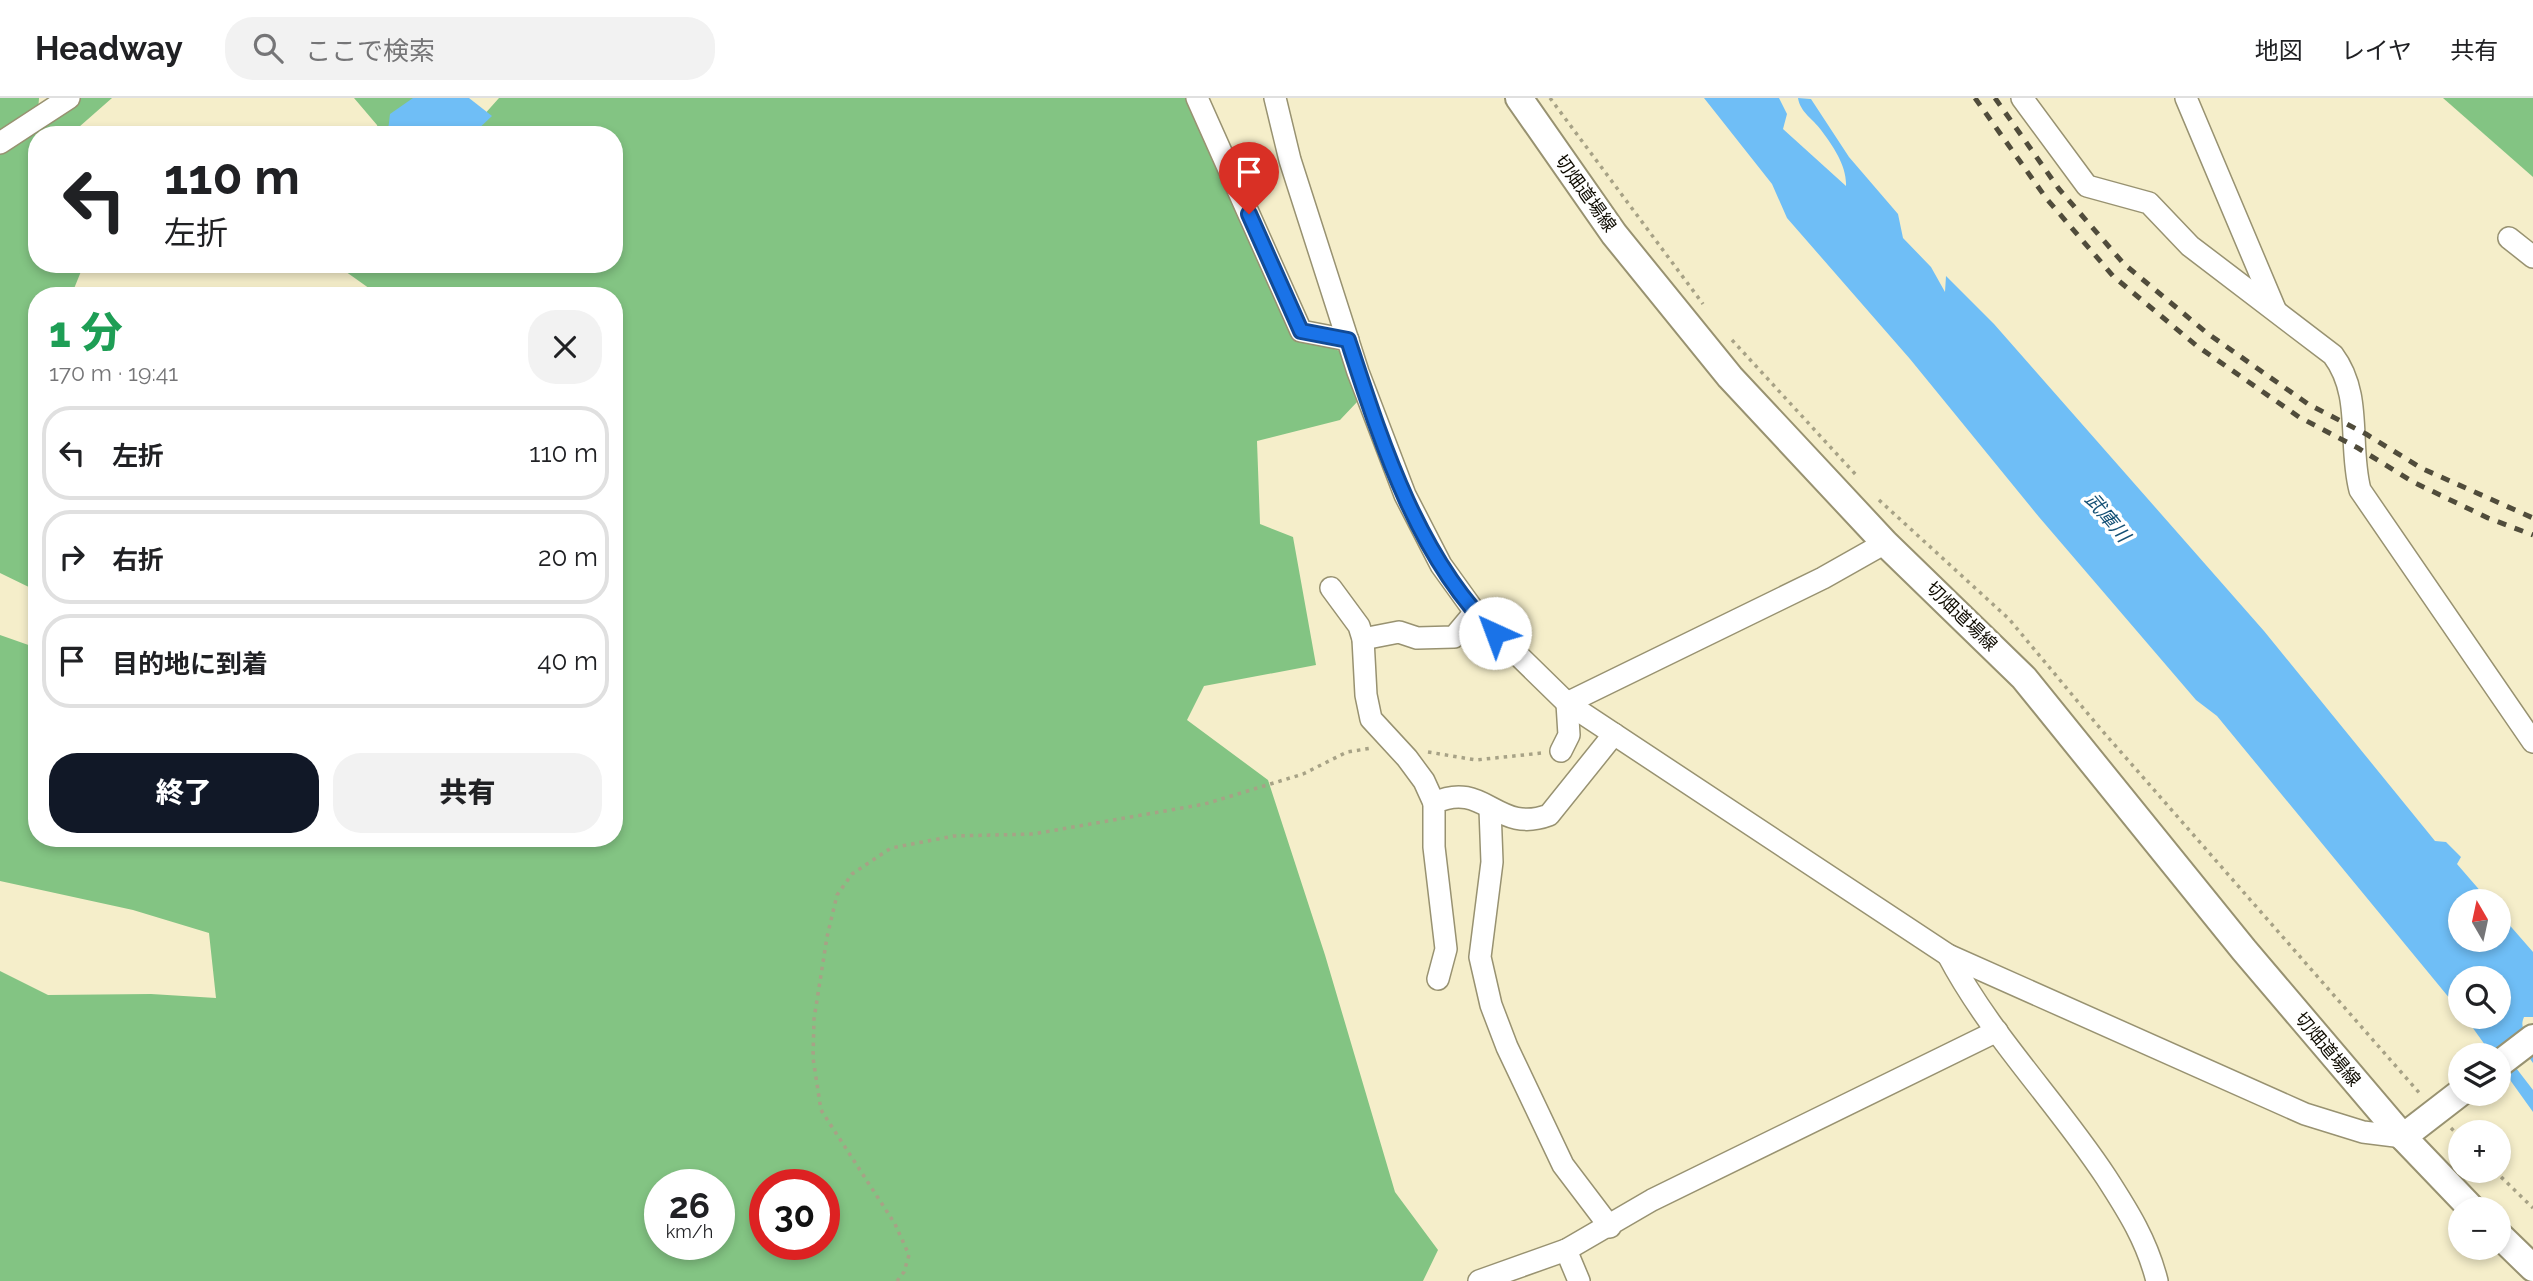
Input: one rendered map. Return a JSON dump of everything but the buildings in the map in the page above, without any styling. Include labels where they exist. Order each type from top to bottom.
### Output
[{"type":"main road","name":"切畑道場線","points":[[1519,98],[1614,234],[1730,377],[1885,543],[2024,678],[2244,950],[2403,1138],[2460,1197]]},
{"type":"main road","points":[[2511,1055],[2533,1038]]},
{"type":"main road","points":[[2403,1138],[2448,1102]]},
{"type":"main road","points":[[2511,1247],[2533,1268]]},
{"type":"street","points":[[0,143],[69,98]]},
{"type":"street","points":[[1197,98],[1301,331],[1348,340]]},
{"type":"street","points":[[1275,98],[1290,160],[1348,340],[1405,495],[1441,565],[1475,612],[1567,703],[1948,955],[2305,1114],[2363,1132],[2403,1138]]},
{"type":"street","points":[[2022,98],[2087,186],[2149,203],[2190,246],[2333,355],[2346,371],[2356,429],[2354,467],[2360,490],[2533,742]]},
{"type":"street","points":[[2186,98],[2275,309]]},
{"type":"street","points":[[2510,237],[2533,257]]},
{"type":"street","points":[[1567,703],[1823,579],[1885,543]]},
{"type":"street","points":[[1331,588],[1359,626],[1363,639],[1366,695],[1371,719],[1413,766],[1434,803],[1434,847],[1446,949],[1438,979]]},
{"type":"street","points":[[1363,639],[1399,632],[1426,639],[1454,637],[1475,612]]},
{"type":"street","points":[[1561,751],[1569,735],[1567,703]]},
{"type":"street","points":[[1434,803],[1460,795],[1477,799],[1490,809],[1516,820],[1534,821],[1549,815],[1614,734]]},
{"type":"street","points":[[1490,809],[1492,862],[1480,957],[1491,1005],[1507,1047],[1563,1165],[1610,1227]]},
{"type":"street","points":[[1948,955],[1969,996],[2075,1131],[2137,1224],[2157,1281]]},
{"type":"street","points":[[1479,1281],[1566,1250],[1610,1227],[1652,1200],[1997,1031]]},
{"type":"street","points":[[1566,1250],[1579,1281]]},
{"type":"path","points":[[897,1281],[904,1272],[909,1255],[895,1224],[821,1110],[813,1058],[814,1019],[827,937],[837,895],[852,874],[891,848],[954,836],[1033,834],[1205,804],[1303,774],[1347,752],[1374,748]]},
{"type":"path","points":[[1426,752],[1476,760],[1561,751]]},
{"type":"path","points":[[2507,1183],[2533,1208]]},
{"type":"green space","points":[[0,98],[39,98],[38,112],[0,134]]},
{"type":"green space","points":[[79,98],[112,98],[80,126],[34,126]]},
{"type":"green space","points":[[354,98],[414,98],[397,126],[377,125]]},
{"type":"green space","points":[[499,98],[1186,98],[1294,336],[1340,351],[1357,402],[1340,420],[1257,441],[1260,524],[1293,537],[1316,665],[1204,686],[1187,720],[1268,780],[1325,955],[1395,1192],[1438,1250],[1423,1281],[0,1281],[0,971],[48,995],[151,994],[216,998],[209,933],[133,910],[0,881],[0,635],[28,645],[28,847],[623,847],[623,287],[367,287],[348,273],[623,273],[623,126],[474,126]]},
{"type":"green space","points":[[2443,98],[2533,98],[2533,177]]},
{"type":"green space","points":[[28,130],[28,273],[80,273],[75,287],[28,287],[28,587],[0,573],[0,155],[7,143]]},
{"type":"water","points":[[413,98],[469,98],[492,116],[481,126],[389,126],[390,114]]},
{"type":"water","name":"武庫川","points":[[1704,98],[1779,98],[1787,114],[1783,129],[1846,186],[1838,156],[1821,130],[1804,111],[1798,98],[1811,99],[1849,157],[1898,214],[1903,238],[1931,267],[1945,292],[1946,276],[1994,324],[2264,631],[2435,841],[2446,842],[2461,857],[2457,864],[2479,889],[2448,889],[2448,952],[2511,952],[2511,927],[2533,952],[2533,1017],[2524,1017],[2522,1025],[2532,1040],[2533,1063],[2516,1040],[2510,1038],[2504,1043],[2484,1043],[2474,1029],[2511,1029],[2511,966],[2448,966],[2448,996],[2217,716],[2196,700],[2039,517],[1910,359],[1787,218],[1772,184]]},
{"type":"water","points":[[2511,1061],[2533,1090],[2533,1112],[2511,1081]]},
{"type":"railway","points":[[1975,98],[2046,198],[2113,276],[2197,346],[2299,417],[2358,448],[2413,482],[2488,518],[2533,535]]},
{"type":"railway","points":[[1995,98],[2059,189],[2124,264],[2207,333],[2308,404],[2366,434],[2421,468],[2533,518]]},
{"type":"route","points":[[1249,214],[1301,331],[1348,340],[1405,495],[1441,565],[1477,615],[1495,633]]}]
